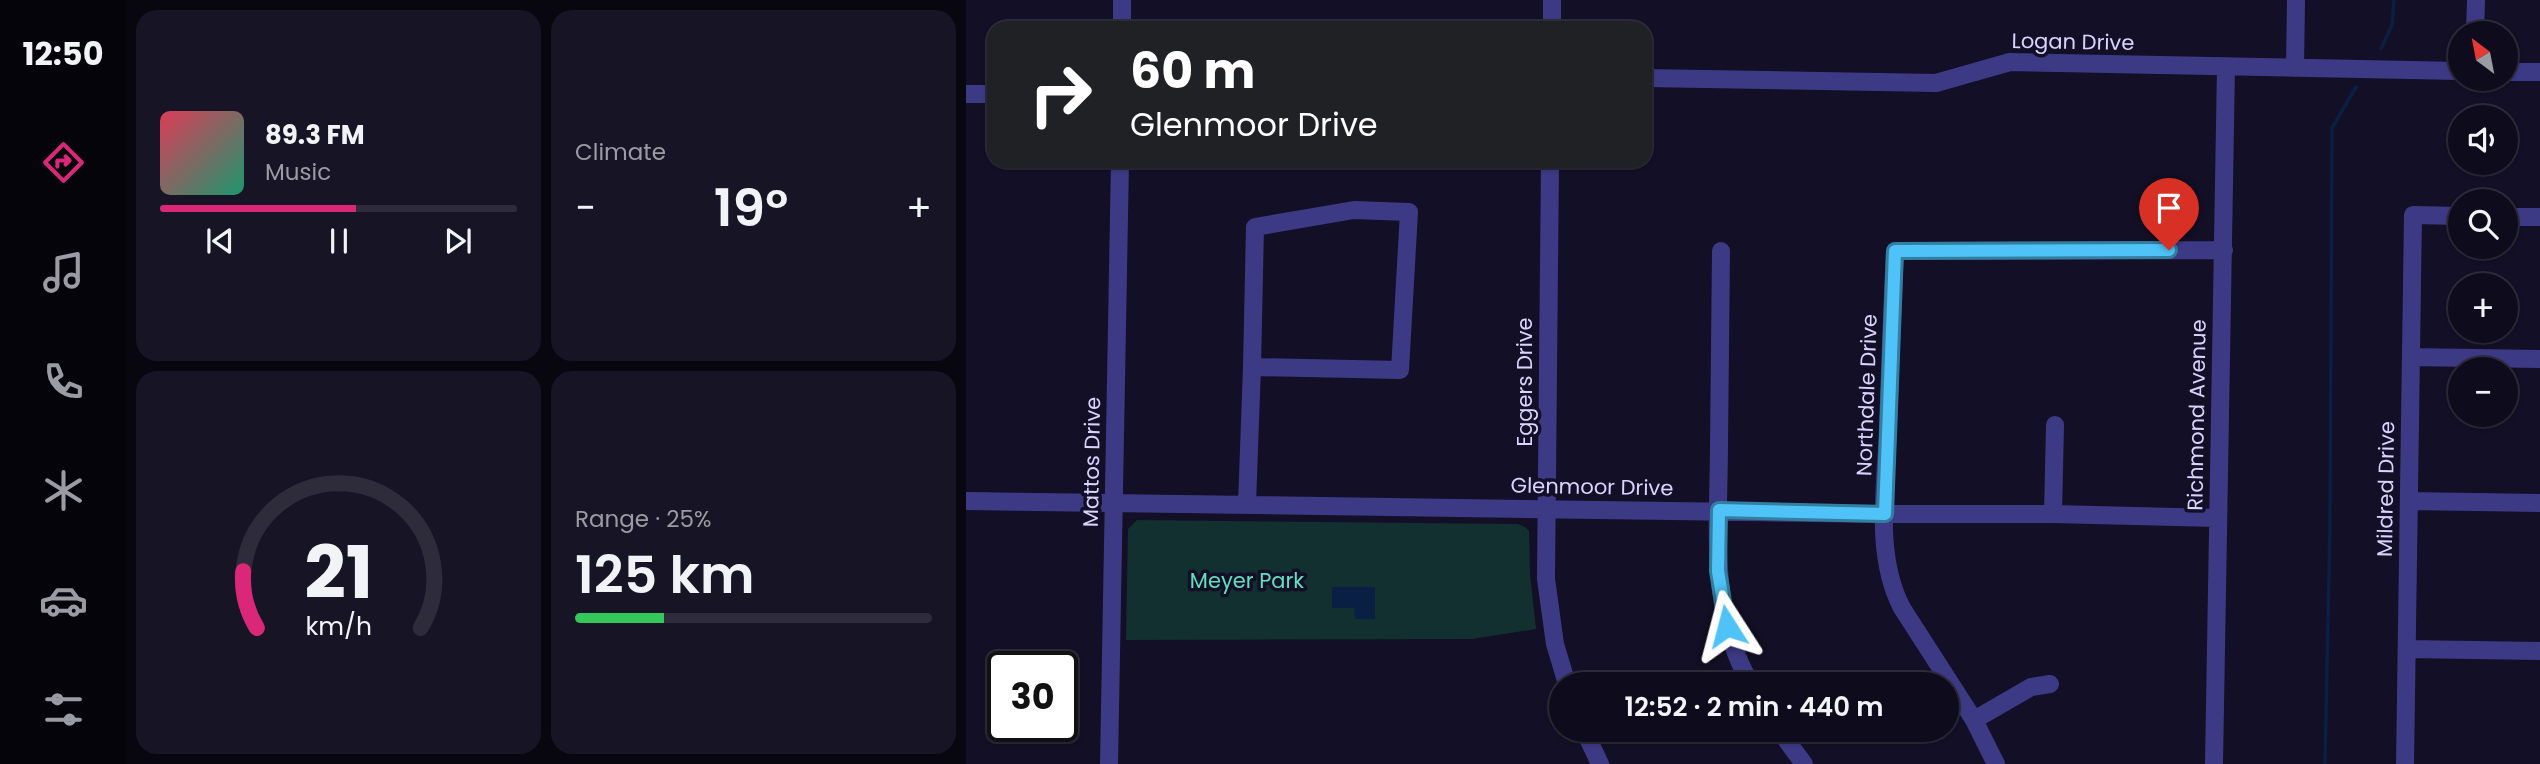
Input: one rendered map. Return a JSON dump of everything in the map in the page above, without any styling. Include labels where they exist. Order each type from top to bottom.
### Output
[{"type":"street","points":[[1122,0],[1122,21]]},
{"type":"street","points":[[1552,0],[1552,21]]},
{"type":"street","points":[[2295,68],[2297,0]]},
{"type":"street","points":[[2475,21],[2476,0]]},
{"type":"street","name":"Logan Drive","points":[[1652,78],[1936,83],[2010,62],[2448,71]]},
{"type":"street","name":"Richmond Avenue","points":[[2214,764],[2226,67]]},
{"type":"street","points":[[2518,72],[2540,72]]},
{"type":"street","points":[[966,94],[987,94]]},
{"type":"street","name":"Mattos Drive","points":[[1110,764],[1120,168]]},
{"type":"street","name":"Eggers Drive","points":[[1550,168],[1546,579],[1555,644],[1563,672]]},
{"type":"street","points":[[1247,503],[1255,227],[1354,210],[1409,212],[1400,370],[1252,368]]},
{"type":"street","name":"Mildred Drive","points":[[2405,764],[2413,215],[2448,216]]},
{"type":"street","points":[[2518,217],[2540,217]]},
{"type":"street","name":"Northdale Drive","points":[[1996,764],[1974,720],[1894,593],[1887,565],[1885,514],[1895,251],[2224,250]]},
{"type":"street","points":[[1721,251],[1718,571],[1727,626],[1743,672]]},
{"type":"street","points":[[2411,357],[2540,359]]},
{"type":"street","points":[[2053,514],[2054,425]]},
{"type":"street","name":"Glenmoor Drive","points":[[966,501],[2217,518]]},
{"type":"street","points":[[2409,501],[2540,503]]},
{"type":"street","points":[[2407,649],[2540,651]]},
{"type":"street","points":[[1974,720],[2031,687],[2050,684]]},
{"type":"street","points":[[1590,742],[1600,764]]},
{"type":"street","points":[[1788,742],[1804,764]]},
{"type":"green space","name":"Meyer Park","points":[[1137,520],[1518,524],[1529,531],[1536,629],[1472,639],[1126,640],[1128,529]]},
{"type":"water","points":[[1332,587],[1375,587],[1375,619],[1355,619],[1354,608],[1332,608]]},
{"type":"waterway","points":[[2381,49],[2392,25],[2394,0]]},
{"type":"waterway","points":[[2325,764],[2330,522],[2332,128],[2356,87]]},
{"type":"route","points":[[1727,626],[1718,571],[1719,510],[1885,514],[1895,251],[2169,250]]}]
